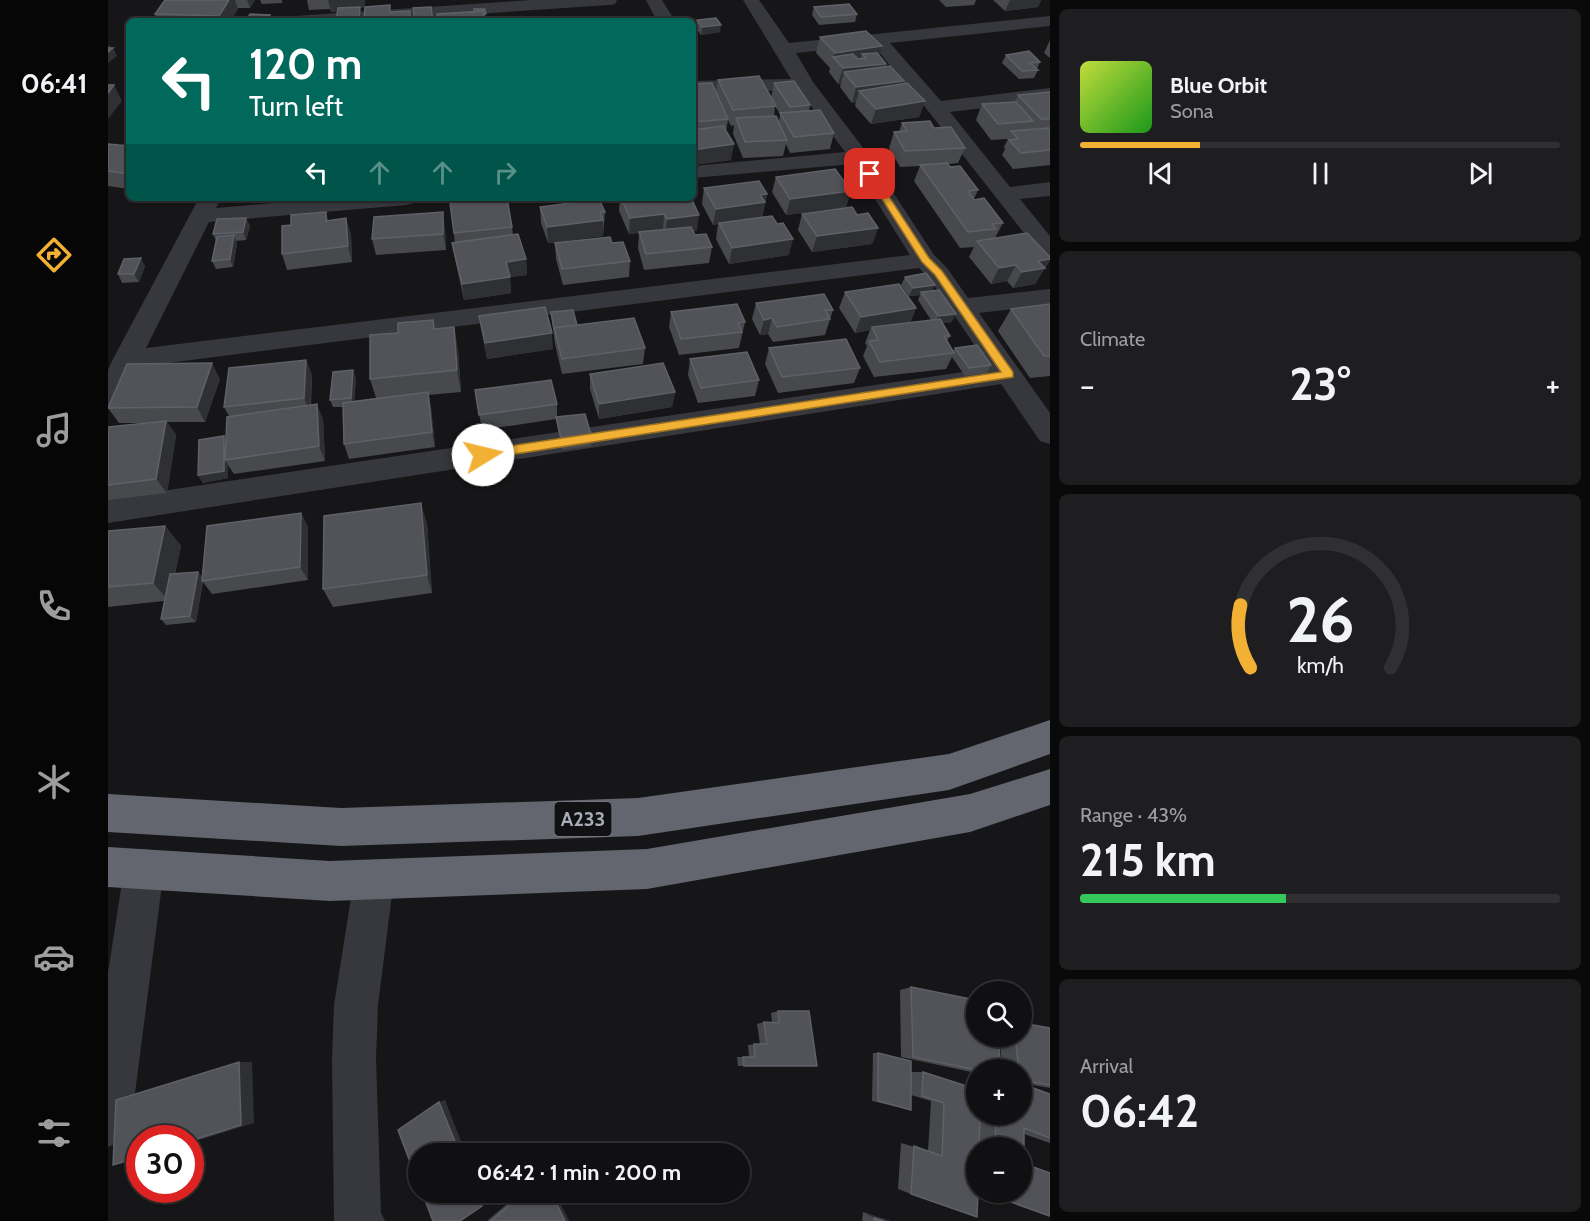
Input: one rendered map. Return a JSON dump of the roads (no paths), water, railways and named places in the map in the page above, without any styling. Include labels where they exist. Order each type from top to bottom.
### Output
[{"type":"highway","name":"A233","points":[[108,813],[341,827],[638,817],[949,772],[1050,736]]},
{"type":"highway","points":[[126,868],[330,881],[647,869],[970,813],[1050,787]]},
{"type":"street","points":[[296,18],[305,0]]},
{"type":"street","points":[[340,18],[609,0]]},
{"type":"street","points":[[654,0],[664,18]]},
{"type":"street","points":[[751,0],[804,84],[859,157],[925,260],[938,273],[1050,434]]},
{"type":"street","points":[[784,49],[1050,21]]},
{"type":"street","points":[[877,39],[936,108],[1050,251]]},
{"type":"street","points":[[696,81],[804,84]]},
{"type":"street","points":[[936,108],[1050,94]]},
{"type":"street","points":[[696,172],[859,157]]},
{"type":"street","points":[[1005,194],[1050,189]]},
{"type":"street","points":[[108,396],[206,207],[339,201]]},
{"type":"street","points":[[126,360],[925,260]]},
{"type":"street","points":[[962,307],[1050,297]]},
{"type":"street","points":[[108,511],[1009,374]]},
{"type":"street","points":[[108,1124],[126,868]]},
{"type":"street","points":[[360,1221],[357,1217],[354,1059],[356,1005],[374,879]]}]
